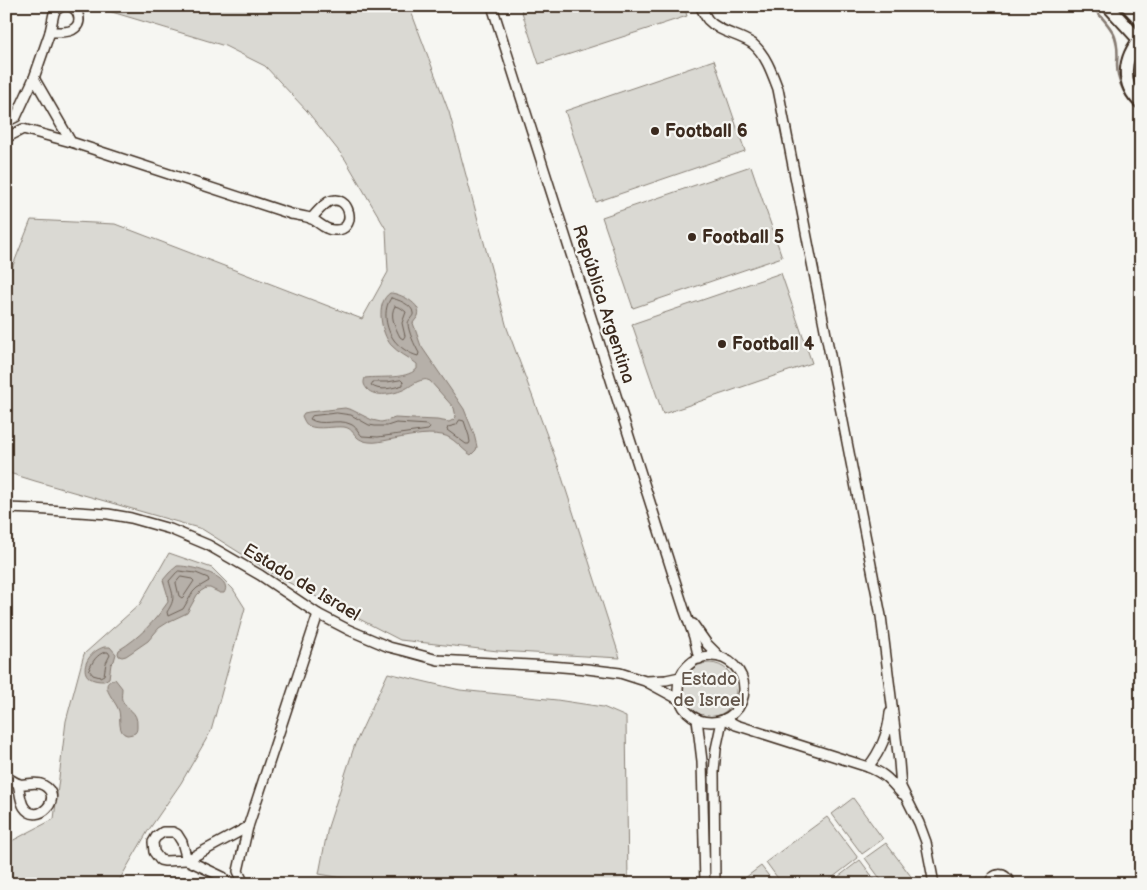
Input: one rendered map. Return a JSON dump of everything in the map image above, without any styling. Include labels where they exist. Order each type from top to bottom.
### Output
[{"type":"main road","points":[[1108,6],[1140,39],[1128,57],[1126,69],[1127,80],[1132,92],[1141,103]]},
{"type":"main road","points":[[1127,6],[1141,21]]},
{"type":"street","points":[[6,122],[16,117],[34,78],[50,32],[54,13],[62,6]]},
{"type":"street","points":[[50,32],[70,31],[77,26],[79,22],[77,11],[70,6]]},
{"type":"street","name":"República Argentina","points":[[492,6],[694,637],[699,659]]},
{"type":"street","points":[[700,6],[706,19],[722,30],[753,44],[770,67],[778,89],[881,616],[901,787],[926,842],[934,884]]},
{"type":"street","points":[[34,78],[71,142]]},
{"type":"street","points":[[16,117],[23,129]]},
{"type":"street","points":[[6,138],[23,129],[71,142],[281,211],[311,218]]},
{"type":"street","name":"Estado de Israel","points":[[6,508],[108,514],[131,518],[190,537],[260,575],[318,614],[348,630],[388,646],[438,660],[523,664],[620,673],[645,681],[680,700]]},
{"type":"street","name":"República Argentina","points":[[685,611],[707,644],[720,657]]},
{"type":"street","points":[[244,884],[238,871],[248,827],[318,614]]},
{"type":"street","points":[[703,657],[720,657],[734,664],[740,673],[744,683],[744,694],[741,704],[734,713],[723,720],[707,722],[697,719],[688,713],[678,696],[678,685],[686,667],[694,661],[703,657]]},
{"type":"street","name":"Estado de Israel","points":[[645,681],[656,682],[680,677]]},
{"type":"street","points":[[868,767],[876,757],[884,741],[892,700]]},
{"type":"street","points":[[697,719],[702,761],[705,884]]},
{"type":"street","points":[[723,720],[868,767],[889,779],[906,798]]},
{"type":"street","points":[[715,884],[714,772],[716,749],[723,720]]},
{"type":"street","points":[[6,777],[18,784]]},
{"type":"street","points":[[238,871],[225,880],[187,860],[248,827]]},
{"type":"street","points":[[704,834],[715,833]]},
{"type":"street","points":[[988,884],[991,878],[1000,875],[1006,877],[1010,884]]},
{"type":"green space","points":[[92,6],[409,6],[449,112],[507,328],[558,465],[620,658],[498,651],[400,640],[280,578],[202,529],[6,472],[6,283],[31,220],[115,224],[362,319],[388,272],[386,229],[345,159],[307,111],[265,66],[225,46]]},
{"type":"green space","points":[[520,6],[684,6],[687,16],[539,64]]},
{"type":"green space","name":"Football 6","points":[[714,60],[745,151],[596,202],[565,111]]},
{"type":"green space","name":"Football 5","points":[[751,166],[782,257],[633,308],[602,217]]},
{"type":"green space","name":"Football 4","points":[[781,273],[812,363],[663,414],[632,324]]},
{"type":"green space","points":[[169,553],[212,568],[233,589],[245,608],[211,731],[181,783],[148,831],[117,884],[6,884],[6,844],[54,819],[66,721],[84,654],[140,604]]},
{"type":"green space","name":"Estado de Israel","points":[[709,663],[719,665],[728,671],[734,680],[736,690],[734,700],[728,709],[719,715],[709,717],[699,715],[690,709],[684,700],[682,690],[684,680],[690,671],[699,665]]},
{"type":"green space","points":[[388,673],[460,690],[557,700],[603,707],[626,717],[628,884],[378,884],[319,874],[328,827],[355,744]]},
{"type":"green space","points":[[853,798],[883,839],[862,854],[832,814]]},
{"type":"green space","points":[[827,817],[858,858],[824,884],[782,884],[766,862]]},
{"type":"green space","points":[[886,843],[915,884],[884,884],[865,858]]},
{"type":"green space","points":[[860,860],[878,884],[829,884]]},
{"type":"green space","points":[[761,866],[775,884],[743,884],[741,881]]},
{"type":"water","points":[[390,293],[404,297],[417,307],[418,316],[413,323],[421,346],[464,409],[474,434],[477,447],[471,455],[454,441],[442,435],[422,434],[369,442],[357,437],[348,428],[313,427],[308,425],[302,416],[304,413],[309,412],[345,408],[381,422],[395,418],[449,422],[456,417],[454,408],[430,381],[418,381],[401,391],[391,394],[371,392],[365,386],[365,378],[406,375],[417,369],[417,364],[391,345],[382,326],[382,304]]},
{"type":"water","points":[[177,566],[191,567],[217,577],[223,581],[226,587],[224,593],[210,588],[201,591],[187,613],[159,628],[148,641],[126,656],[119,656],[119,650],[146,629],[168,602],[163,580]]},
{"type":"water","points":[[104,647],[110,647],[116,654],[111,664],[109,678],[104,681],[95,680],[89,677],[85,667],[91,655]]},
{"type":"water","points":[[115,679],[122,688],[124,704],[136,717],[137,729],[133,734],[127,735],[122,731],[119,711],[107,689],[108,682]]},
{"type":"waterway","points":[[1091,6],[1113,33],[1117,47],[1117,71],[1123,90],[1131,102],[1141,111]]},
{"type":"place","name":"Football 6","points":[[655,131]]},
{"type":"place","name":"Football 5","points":[[692,237]]},
{"type":"place","name":"Football 4","points":[[722,344]]}]
